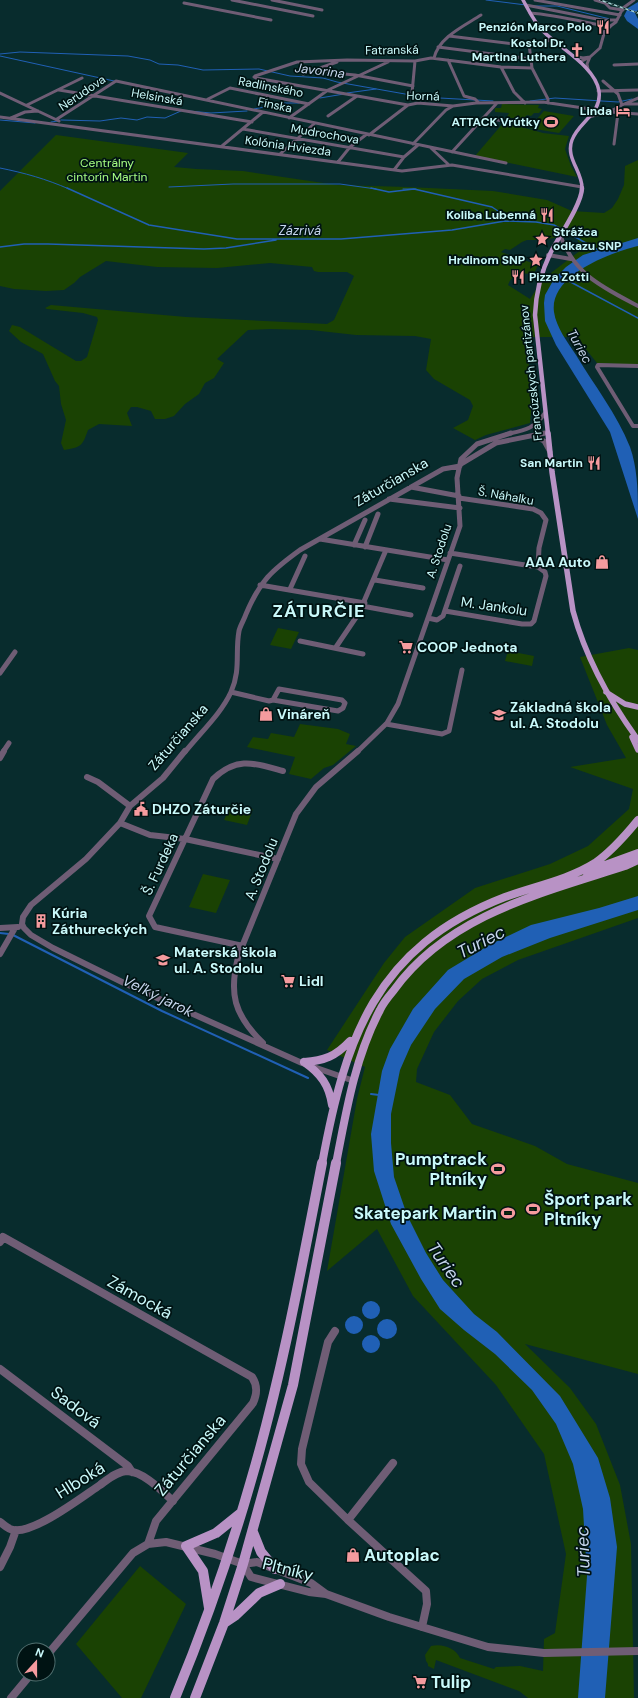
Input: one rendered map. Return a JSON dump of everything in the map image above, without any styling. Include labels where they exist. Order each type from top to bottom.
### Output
[{"type":"main road","points":[[523,0],[539,27],[552,40],[588,69],[596,82],[598,100],[595,110],[574,136],[570,147],[572,158],[581,177],[582,187]]},
{"type":"main road","name":"Francúzskych partizánov","points":[[582,187],[580,198],[545,262],[535,291],[535,309],[550,453],[573,611],[583,647],[605,691],[626,724]]},
{"type":"main road","points":[[605,691],[625,704],[638,707]]},
{"type":"main road","points":[[626,724],[638,740]]},
{"type":"main road","points":[[626,724],[638,750]]},
{"type":"main road","points":[[556,880],[586,868],[597,861],[616,846],[638,820]]},
{"type":"main road","points":[[175,1698],[228,1558],[259,1454],[274,1396],[305,1253],[332,1108],[356,1033],[371,1004],[386,982],[406,960],[436,934],[468,914],[502,899],[638,853]]},
{"type":"main road","points":[[195,1698],[224,1623],[243,1564],[293,1385],[354,1081],[368,1036],[380,1009],[401,980],[432,950],[473,922],[506,907],[626,866],[638,860]]},
{"type":"main road","points":[[626,866],[638,864]]},
{"type":"main road","points":[[304,1062],[324,1061],[337,1055],[356,1033]]},
{"type":"main road","points":[[304,1062],[322,1076],[328,1084],[332,1108]]},
{"type":"main road","points":[[209,1609],[203,1571],[186,1546],[216,1532],[242,1513]]},
{"type":"main road","points":[[253,1532],[261,1552],[275,1569]]},
{"type":"main road","points":[[224,1623],[236,1615],[259,1592],[280,1584]]},
{"type":"street","points":[[190,0],[184,3],[271,20]]},
{"type":"street","points":[[232,0],[312,16]]},
{"type":"street","points":[[272,0],[322,10]]},
{"type":"street","points":[[535,0],[620,15]]},
{"type":"street","points":[[595,0],[605,3],[610,8],[623,9]]},
{"type":"street","points":[[626,0],[633,1]]},
{"type":"street","points":[[580,62],[590,57],[600,48],[604,31],[617,20],[623,9],[633,1]]},
{"type":"street","points":[[526,5],[597,19],[617,20]]},
{"type":"street","points":[[530,14],[554,15],[579,22],[610,27]]},
{"type":"street","points":[[434,58],[438,47],[449,36],[481,15]]},
{"type":"street","points":[[449,36],[530,46]]},
{"type":"street","points":[[530,46],[529,44],[552,40]]},
{"type":"street","points":[[530,46],[532,68],[548,100]]},
{"type":"street","points":[[438,47],[531,59]]},
{"type":"street","points":[[573,56],[582,58],[590,57]]},
{"type":"street","points":[[588,69],[587,64],[590,57]]},
{"type":"street","name":"Fatranská","points":[[255,76],[297,62],[340,60],[415,61],[434,58],[532,68]]},
{"type":"street","points":[[303,74],[340,60]]},
{"type":"street","points":[[448,60],[464,96],[477,102]]},
{"type":"street","points":[[289,118],[328,90],[390,61]]},
{"type":"street","points":[[412,93],[415,61]]},
{"type":"street","points":[[614,65],[638,64]]},
{"type":"street","points":[[501,66],[514,92],[524,102]]},
{"type":"street","points":[[312,71],[358,76],[413,86]]},
{"type":"street","name":"Horná","points":[[255,76],[254,77],[256,78],[408,105],[418,103],[453,106],[477,102],[497,103],[548,100],[595,110],[638,114]]},
{"type":"street","points":[[27,105],[82,78]]},
{"type":"street","name":"Nerudova","points":[[57,119],[116,81]]},
{"type":"street","name":"Fínska","points":[[116,81],[208,99],[289,118],[506,163]]},
{"type":"street","points":[[603,81],[614,90],[621,99],[622,105]]},
{"type":"street","name":"Radlinského","points":[[208,99],[230,88],[309,104]]},
{"type":"street","name":"Helsinská","points":[[59,90],[252,122]]},
{"type":"street","points":[[598,91],[638,90]]},
{"type":"street","points":[[0,93],[57,119],[60,122],[59,124]]},
{"type":"street","points":[[328,116],[358,96]]},
{"type":"street","points":[[589,117],[598,113],[610,112],[638,98]]},
{"type":"street","points":[[452,152],[497,103]]},
{"type":"street","points":[[622,105],[638,104]]},
{"type":"street","points":[[338,162],[350,147],[408,105]]},
{"type":"street","points":[[413,144],[446,110],[453,106]]},
{"type":"street","points":[[11,118],[25,112],[40,111]]},
{"type":"street","points":[[222,146],[263,112]]},
{"type":"street","points":[[614,144],[618,113]]},
{"type":"street","name":"Kolónia Hviezda","points":[[0,117],[394,170],[412,170],[449,165],[582,187]]},
{"type":"street","points":[[483,118],[514,123],[520,123],[522,121]]},
{"type":"street","points":[[280,154],[315,123]]},
{"type":"street","name":"Mudrochova","points":[[243,129],[404,157]]},
{"type":"street","points":[[394,170],[404,157],[418,145]]},
{"type":"street","points":[[430,147],[449,165]]},
{"type":"street","points":[[560,235],[564,248],[571,260],[582,272],[605,288],[638,306]]},
{"type":"street","points":[[548,255],[571,260]]},
{"type":"street","points":[[545,262],[560,257]]},
{"type":"street","points":[[638,366],[597,365],[633,426],[638,426]]},
{"type":"street","points":[[521,432],[535,426],[545,413]]},
{"type":"street","points":[[461,465],[461,459],[466,453],[477,444],[496,436],[535,430],[548,432]]},
{"type":"street","points":[[461,465],[482,450],[495,444],[518,438],[535,437],[548,432]]},
{"type":"street","points":[[535,437],[544,441],[550,453]]},
{"type":"street","name":"Záturčianska","points":[[15,931],[22,917],[31,905],[86,859],[120,823],[130,806],[169,772],[219,712],[231,692],[238,664],[239,631],[260,584],[279,564],[443,469],[461,465]]},
{"type":"street","name":"A. Stodolu","points":[[267,1046],[243,1021],[236,1006],[233,987],[234,977],[243,946],[296,814],[306,797],[324,777],[364,745],[386,724],[401,696],[460,526],[457,478],[461,465]]},
{"type":"street","points":[[411,487],[459,497]]},
{"type":"street","name":"Š. Náhalku","points":[[459,497],[533,509],[545,516],[546,520],[539,548],[538,567]]},
{"type":"street","points":[[389,499],[460,508]]},
{"type":"street","points":[[365,547],[378,514]]},
{"type":"street","points":[[354,545],[365,520]]},
{"type":"street","points":[[320,539],[448,560]]},
{"type":"street","points":[[336,648],[363,605],[375,580],[386,550]]},
{"type":"street","points":[[450,553],[538,567]]},
{"type":"street","points":[[290,590],[305,556]]},
{"type":"street","name":"A. Stodolu","points":[[445,610],[460,566]]},
{"type":"street","name":"M. Jankolu","points":[[445,610],[522,624],[531,624],[534,620],[546,576],[545,572],[538,567]]},
{"type":"street","points":[[375,580],[423,588]]},
{"type":"street","points":[[260,584],[411,615]]},
{"type":"street","points":[[428,618],[440,619],[445,610]]},
{"type":"street","points":[[300,641],[363,654]]},
{"type":"street","points":[[0,673],[15,652]]},
{"type":"street","points":[[386,724],[446,734],[449,731],[462,670]]},
{"type":"street","points":[[231,692],[269,701],[273,700],[338,711],[343,709],[345,703],[342,700],[279,689],[273,700]]},
{"type":"street","points":[[0,758],[8,743]]},
{"type":"street","name":"Š. Furdeka","points":[[243,946],[155,927],[149,916],[213,778],[221,770],[235,762],[283,771]]},
{"type":"street","points":[[87,777],[98,782],[130,806]]},
{"type":"street","points":[[120,823],[150,835],[166,838],[186,839],[278,859]]},
{"type":"street","points":[[0,928],[26,932],[99,972],[304,1062],[354,1081]]},
{"type":"street","points":[[0,954],[15,931]]},
{"type":"street","name":"Zámocká","points":[[2,1240],[252,1377],[256,1382],[257,1387]]},
{"type":"street","points":[[335,1331],[328,1342],[301,1457],[304,1473],[309,1482],[348,1520],[426,1591],[428,1596],[428,1604],[422,1627]]},
{"type":"street","name":"Sadová","points":[[0,1369],[128,1466],[132,1472]]},
{"type":"street","name":"Záturčianska","points":[[148,1544],[156,1521],[253,1403],[257,1395],[257,1387]]},
{"type":"street","points":[[348,1520],[393,1463]]},
{"type":"street","name":"Hlboká","points":[[16,1530],[25,1530],[39,1524],[121,1472],[132,1472]]},
{"type":"street","points":[[132,1472],[147,1480],[173,1501]]},
{"type":"street","points":[[0,1522],[7,1527],[16,1530],[10,1547],[0,1567]]},
{"type":"street","points":[[56,1644],[133,1553],[148,1544],[166,1542],[186,1546],[228,1558],[243,1564]]},
{"type":"street","name":"Pltníky","points":[[326,1594],[311,1583],[257,1562],[243,1564],[251,1577],[309,1592],[326,1594],[422,1627],[503,1650],[544,1653],[634,1651]]},
{"type":"street","points":[[11,1698],[24,1682]]},
{"type":"green space","points":[[502,104],[539,105],[538,108],[542,109],[539,113],[534,113],[531,116],[527,115],[522,120],[507,117],[509,113],[495,112],[495,108],[501,108]]},
{"type":"green space","name":"ATTACK Vrútky","points":[[544,111],[574,116],[559,133],[529,128]]},
{"type":"green space","points":[[504,122],[543,133],[569,136],[565,149],[577,177],[475,156]]},
{"type":"green space","name":"Centrálny cintorín Martin","points":[[56,135],[188,153],[174,167],[243,171],[337,185],[493,191],[547,200],[572,211],[604,213],[612,208],[618,199],[624,185],[625,166],[638,160],[638,365],[597,363],[576,337],[528,337],[528,359],[531,391],[530,423],[486,435],[475,440],[453,428],[468,420],[473,406],[470,400],[434,379],[426,370],[431,339],[415,336],[356,335],[311,330],[248,330],[217,359],[224,363],[214,378],[205,383],[199,394],[185,404],[174,416],[165,419],[155,419],[151,411],[131,407],[127,413],[132,426],[99,424],[88,430],[80,445],[64,450],[61,443],[66,420],[61,404],[59,386],[55,381],[43,354],[21,342],[9,331],[12,325],[20,327],[76,361],[81,361],[87,357],[98,320],[97,317],[83,313],[45,308],[51,305],[186,317],[327,324],[334,320],[354,276],[347,272],[318,272],[314,271],[312,267],[270,263],[217,268],[157,267],[106,261],[80,277],[64,290],[46,291],[14,289],[0,286],[0,191]],"holes":[[[575,233],[581,250],[543,279],[530,299],[508,285],[512,278],[518,274],[534,274],[538,265],[501,252],[505,249],[510,250],[527,240],[545,240]]]},
{"type":"green space","points":[[278,628],[299,632],[291,649],[270,645]]},
{"type":"green space","points":[[629,648],[638,650],[638,918],[518,960],[482,979],[458,1001],[434,1032],[417,1069],[416,1082],[450,1095],[472,1124],[535,1146],[567,1164],[638,1183],[638,1374],[525,1344],[570,1388],[596,1424],[620,1485],[631,1544],[634,1698],[528,1698],[519,1691],[436,1660],[434,1669],[428,1666],[425,1655],[431,1646],[440,1645],[452,1649],[460,1658],[494,1669],[496,1667],[520,1666],[543,1671],[544,1639],[555,1633],[566,1554],[544,1454],[496,1385],[413,1296],[377,1229],[327,1271],[357,1099],[365,1067],[327,1050],[384,963],[405,937],[475,888],[550,864],[588,846],[629,809],[633,789],[570,767],[626,758],[607,725],[580,657]]},
{"type":"green space","points":[[508,651],[534,656],[532,666],[505,661]]},
{"type":"green space","points":[[300,724],[338,729],[350,734],[346,744],[356,746],[333,765],[324,768],[311,779],[289,774],[295,757],[247,747],[253,737],[268,739],[271,733],[294,737]]},
{"type":"green space","points":[[231,804],[253,809],[247,825],[224,820]]},
{"type":"green space","points":[[203,874],[230,880],[216,913],[189,907]]},
{"type":"green space","points":[[140,1566],[186,1604],[141,1698],[122,1698],[76,1644]]},
{"type":"water","points":[[638,2],[638,10],[635,13],[638,19],[638,29],[627,21],[624,16],[628,8]]},
{"type":"water","points":[[638,238],[638,246],[598,260],[571,277],[561,287],[555,299],[554,312],[555,318],[563,335],[612,411],[630,447],[633,456],[638,491],[638,519],[610,432],[556,345],[545,321],[544,303],[545,295],[554,279],[566,267],[583,255]]},
{"type":"water","points":[[638,896],[638,910],[550,938],[502,957],[464,979],[435,1009],[411,1045],[400,1070],[391,1114],[391,1143],[394,1177],[407,1215],[426,1253],[443,1280],[474,1314],[497,1332],[560,1396],[598,1458],[610,1498],[617,1547],[605,1698],[578,1698],[587,1576],[583,1509],[573,1464],[556,1424],[532,1390],[495,1354],[440,1309],[421,1279],[391,1224],[374,1171],[371,1134],[382,1071],[390,1049],[413,1009],[448,970],[491,944],[531,925],[599,908]]},
{"type":"water","points":[[367,1301],[375,1301],[380,1306],[378,1317],[375,1319],[367,1319],[362,1314],[362,1306]]},
{"type":"water","points":[[354,1316],[360,1319],[363,1325],[360,1331],[354,1334],[348,1331],[345,1325],[348,1319]]},
{"type":"water","points":[[387,1319],[394,1322],[397,1329],[394,1336],[387,1339],[380,1336],[377,1329],[380,1322]]},
{"type":"water","points":[[371,1335],[377,1338],[380,1344],[377,1350],[371,1353],[365,1350],[362,1344],[365,1338]]},
{"type":"waterway","points":[[486,0],[526,5]]},
{"type":"waterway","points":[[534,6],[557,6],[610,19]]},
{"type":"waterway","name":"Javorina","points":[[0,54],[20,52],[128,56],[150,60],[159,64],[178,65],[203,70],[259,69],[290,76],[323,78],[337,82],[422,97],[493,101]]},
{"type":"waterway","points":[[0,56],[114,81]]},
{"type":"waterway","points":[[347,93],[376,89]]},
{"type":"waterway","points":[[320,98],[344,94]]},
{"type":"waterway","name":"Javorina","points":[[530,101],[555,98],[618,102],[632,99]]},
{"type":"waterway","points":[[254,109],[285,103],[299,103]]},
{"type":"waterway","points":[[61,120],[100,121],[121,118],[137,120],[147,117],[165,118],[181,111]]},
{"type":"waterway","points":[[189,111],[211,113],[247,111]]},
{"type":"waterway","points":[[0,120],[35,123]]},
{"type":"waterway","points":[[51,122],[58,121]]},
{"type":"waterway","name":"Zázrivá","points":[[0,168],[52,182],[69,189]]},
{"type":"waterway","points":[[169,187],[233,184],[340,184],[375,189]]},
{"type":"waterway","name":"Zázrivá","points":[[67,188],[149,225],[237,239],[341,239],[452,230],[505,221]]},
{"type":"waterway","points":[[375,189],[389,192],[414,189]]},
{"type":"waterway","points":[[403,189],[414,189]]},
{"type":"waterway","points":[[414,189],[492,207],[498,211],[505,221]]},
{"type":"waterway","name":"Zázrivá","points":[[505,221],[536,222],[554,225],[600,251]]},
{"type":"waterway","points":[[0,247],[24,244],[48,244],[204,249],[226,248],[276,240]]},
{"type":"waterway","points":[[565,279],[638,318]]},
{"type":"waterway","name":"Veľký jarok","points":[[0,933],[9,934]]},
{"type":"waterway","name":"Veľký jarok","points":[[13,935],[162,1011],[308,1078]]},
{"type":"waterway","name":"Veľký jarok","points":[[371,1094],[379,1095]]},
{"type":"railway","points":[[600,0],[638,13]]},
{"type":"place","name":"Penzión Marco Polo","points":[[603,27]]},
{"type":"place","name":"Kostol Dr. Martina Luthera","points":[[577,50]]},
{"type":"place","name":"Linda","points":[[623,111]]},
{"type":"place","name":"ATTACK Vrútky","points":[[551,122]]},
{"type":"place","name":"Koliba Lubenná","points":[[547,215]]},
{"type":"place","name":"Strážca odkazu SNP","points":[[542,239]]},
{"type":"place","name":"Hrdinom SNP","points":[[536,260]]},
{"type":"place","name":"Pizza Zotti","points":[[518,277]]},
{"type":"place","name":"San Martin","points":[[594,463]]},
{"type":"place","name":"AAA Auto","points":[[602,562]]},
{"type":"place","name":"COOP Jednota","points":[[406,647]]},
{"type":"place","name":"Vináreň","points":[[266,714]]},
{"type":"place","name":"Základná škola ul. A. Stodolu","points":[[499,715]]},
{"type":"place","name":"DHZO Záturčie","points":[[141,809]]},
{"type":"place","name":"Kúria Záthureckých","points":[[41,921]]},
{"type":"place","name":"Materská škola ul. A. Stodolu","points":[[163,960]]},
{"type":"place","name":"Lidl","points":[[288,981]]},
{"type":"place","name":"Pumptrack Pltníky","points":[[498,1169]]},
{"type":"place","name":"Šport park Pltníky","points":[[533,1209]]},
{"type":"place","name":"Skatepark Martin","points":[[508,1213]]},
{"type":"place","name":"Autoplac","points":[[353,1555]]},
{"type":"place","name":"Tulip","points":[[420,1682]]},
{"type":"district","name":"ZÁTURČIE","points":[[319,611]]},
{"type":"water label","name":"Turiec","points":[[580,346]]},
{"type":"water label","name":"Turiec","points":[[481,942]]},
{"type":"water label","name":"Turiec","points":[[446,1265]]},
{"type":"water label","name":"Turiec","points":[[583,1552]]}]
